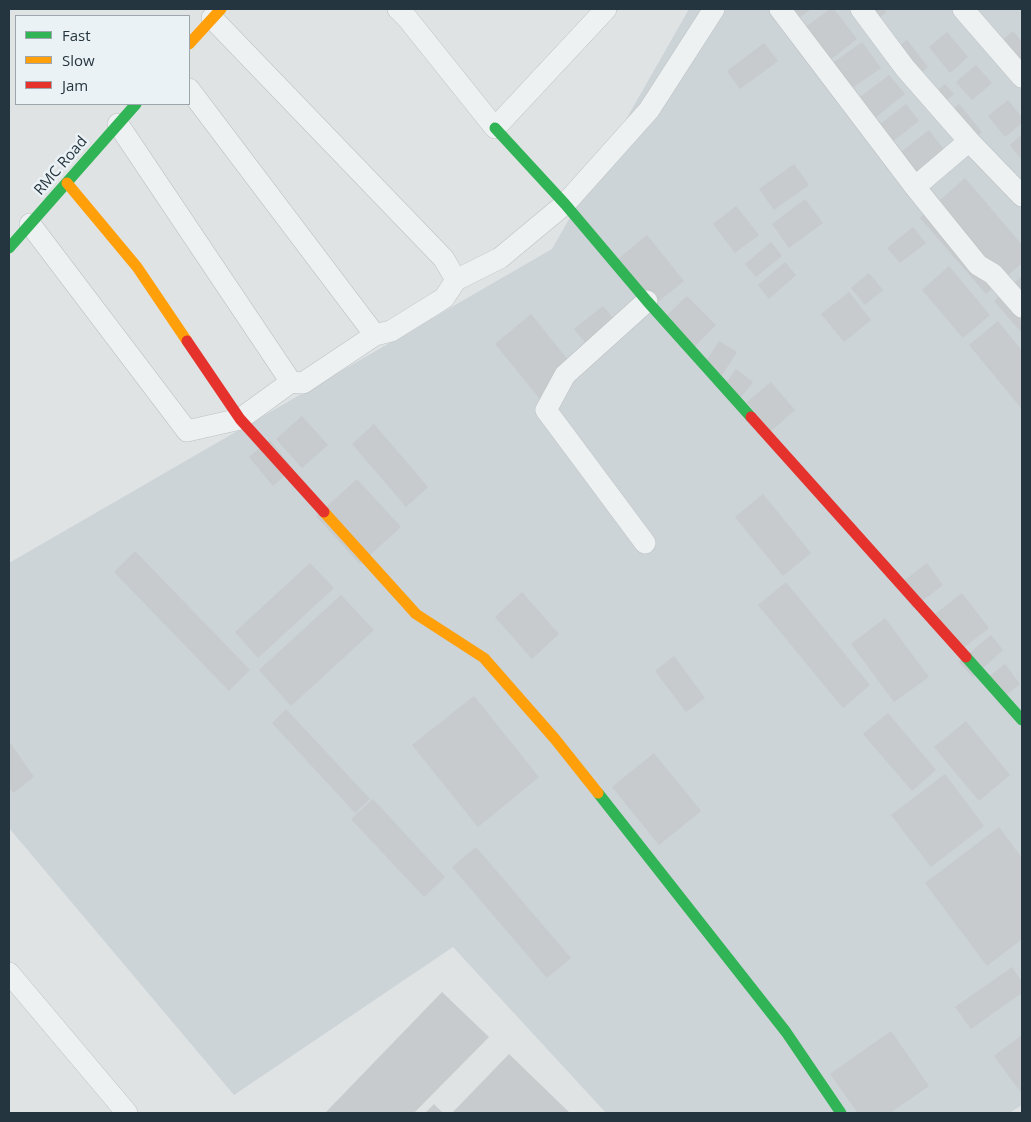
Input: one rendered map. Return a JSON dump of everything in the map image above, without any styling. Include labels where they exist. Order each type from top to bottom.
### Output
[{"type":"street","points":[[398,9],[495,128],[565,204],[647,301],[1022,720]]},
{"type":"street","points":[[495,128],[606,9]]},
{"type":"street","points":[[30,224],[187,431],[240,419],[291,382],[303,383],[375,335],[391,331],[444,298],[456,280],[500,258],[565,204],[649,110],[714,9]]},
{"type":"street","points":[[780,9],[915,187],[978,266],[993,274],[1022,307]]},
{"type":"street","points":[[861,9],[906,68],[969,141],[1022,196]]},
{"type":"street","points":[[963,9],[1022,77]]},
{"type":"street","points":[[213,12],[444,259],[456,280]]},
{"type":"street","points":[[190,28],[213,12]]},
{"type":"street","points":[[190,43],[213,12]]},
{"type":"street","points":[[190,90],[375,335]]},
{"type":"street","name":"RMC Road","points":[[9,232],[121,114],[134,105]]},
{"type":"street","points":[[121,114],[291,382]]},
{"type":"street","name":"RMC Road","points":[[9,248],[67,183],[121,114]]},
{"type":"street","points":[[915,187],[969,141]]},
{"type":"street","points":[[67,183],[138,267],[240,419],[416,614],[484,658],[555,739],[786,1032],[841,1113]]},
{"type":"street","points":[[645,542],[546,410],[565,375],[647,301]]},
{"type":"street","points":[[9,973],[127,1113]]},
{"type":"shaded area","points":[[689,9],[1022,9],[1022,1105],[1009,1113],[606,1113],[453,947],[234,1095],[9,828],[9,563],[552,249]]},
{"type":"building","points":[[780,9],[811,9],[792,24]]},
{"type":"building","points":[[830,9],[834,9],[857,39],[825,64],[800,31]]},
{"type":"building","points":[[854,9],[884,9],[887,12],[867,27]]},
{"type":"building","points":[[1013,31],[1022,42],[1022,86],[992,49]]},
{"type":"building","points":[[947,32],[968,57],[950,73],[929,47]]},
{"type":"building","points":[[907,40],[928,67],[912,80],[892,51]]},
{"type":"building","points":[[862,42],[881,68],[845,93],[827,67]]},
{"type":"building","points":[[764,43],[778,61],[740,89],[727,71]]},
{"type":"building","points":[[976,65],[992,83],[972,100],[956,82]]},
{"type":"building","points":[[889,75],[905,94],[876,117],[860,97]]},
{"type":"building","points":[[945,84],[954,94],[935,111],[926,100]]},
{"type":"building","points":[[1008,100],[1022,118],[1022,123],[1005,137],[988,116]]},
{"type":"building","points":[[906,104],[919,121],[888,145],[875,128]]},
{"type":"building","points":[[959,104],[982,132],[963,147],[940,119]]},
{"type":"building","points":[[929,130],[951,159],[923,181],[901,152]]},
{"type":"building","points":[[1022,134],[1022,160],[1010,145]]},
{"type":"building","points":[[794,164],[809,185],[774,210],[759,189]]},
{"type":"building","points":[[965,178],[1022,245],[1022,263],[986,294],[920,218]]},
{"type":"building","points":[[805,199],[823,223],[789,248],[772,224]]},
{"type":"building","points":[[736,206],[759,235],[735,253],[713,224]]},
{"type":"building","points":[[913,227],[926,243],[900,263],[887,248]]},
{"type":"building","points":[[647,235],[684,281],[653,306],[616,261]]},
{"type":"building","points":[[771,242],[782,256],[756,277],[745,264]]},
{"type":"building","points":[[785,262],[796,275],[769,299],[758,285]]},
{"type":"building","points":[[949,266],[990,315],[963,338],[922,290]]},
{"type":"building","points":[[869,273],[883,290],[865,305],[851,288]]},
{"type":"building","points":[[1022,276],[1022,333],[994,301]]},
{"type":"building","points":[[849,292],[871,320],[844,342],[821,314]]},
{"type":"building","points":[[687,296],[716,325],[693,348],[663,319]]},
{"type":"building","points":[[603,306],[621,327],[592,351],[574,329]]},
{"type":"building","points":[[531,314],[576,370],[540,399],[495,344]]},
{"type":"building","points":[[998,321],[1022,351],[1022,409],[969,345]]},
{"type":"building","points":[[719,341],[737,352],[719,380],[701,369]]},
{"type":"building","points":[[736,369],[753,382],[739,400],[723,387]]},
{"type":"building","points":[[771,382],[795,410],[771,431],[747,402]]},
{"type":"building","points":[[302,416],[328,445],[302,468],[276,439]]},
{"type":"building","points":[[374,424],[428,487],[406,507],[352,444]]},
{"type":"building","points":[[270,440],[293,469],[273,486],[249,457]]},
{"type":"building","points":[[357,479],[401,527],[360,564],[316,516]]},
{"type":"building","points":[[763,494],[811,553],[783,576],[735,517]]},
{"type":"building","points":[[135,551],[250,670],[229,691],[114,572]]},
{"type":"building","points":[[310,563],[334,588],[258,658],[235,632]]},
{"type":"building","points":[[927,563],[943,585],[913,608],[897,586]]},
{"type":"building","points":[[786,582],[870,685],[843,708],[758,605]]},
{"type":"building","points":[[522,592],[559,634],[532,659],[495,617]]},
{"type":"building","points":[[962,593],[989,628],[957,653],[929,619]]},
{"type":"building","points":[[341,595],[374,630],[291,706],[259,670]]},
{"type":"building","points":[[885,618],[929,677],[894,702],[851,644]]},
{"type":"building","points":[[991,635],[1003,650],[973,677],[959,662]]},
{"type":"building","points":[[674,656],[705,698],[686,712],[655,671]]},
{"type":"building","points":[[1005,664],[1020,684],[998,701],[983,681]]},
{"type":"building","points":[[474,696],[539,777],[478,827],[412,745]]},
{"type":"building","points":[[286,709],[370,799],[355,813],[272,723]]},
{"type":"building","points":[[888,713],[936,770],[912,791],[863,734]]},
{"type":"building","points":[[966,721],[1010,775],[979,801],[934,747]]},
{"type":"building","points":[[9,741],[34,777],[13,793],[9,787]]},
{"type":"building","points":[[654,753],[701,811],[659,845],[612,787]]},
{"type":"building","points":[[945,774],[984,826],[931,867],[891,815]]},
{"type":"building","points":[[373,799],[445,877],[424,897],[351,819]]},
{"type":"building","points":[[999,827],[1022,858],[1022,939],[987,966],[925,883]]},
{"type":"building","points":[[476,847],[571,958],[547,978],[452,867]]},
{"type":"building","points":[[1012,967],[1022,982],[1022,993],[971,1029],[955,1007]]},
{"type":"building","points":[[442,992],[489,1037],[414,1113],[325,1113]]},
{"type":"building","points":[[891,1031],[929,1086],[890,1113],[858,1113],[830,1074]]},
{"type":"building","points":[[1022,1035],[1022,1094],[994,1056]]},
{"type":"building","points":[[509,1054],[570,1113],[452,1113]]},
{"type":"building","points":[[434,1104],[443,1113],[425,1113]]},
{"type":"traffic: fast","points":[[9,248],[135,105]]},
{"type":"traffic: fast","points":[[495,128],[565,204],[647,301],[751,417]]},
{"type":"traffic: fast","points":[[966,657],[1022,720]]},
{"type":"traffic: fast","points":[[598,793],[786,1032],[841,1113]]},
{"type":"traffic: slow","points":[[190,43],[221,9]]},
{"type":"traffic: slow","points":[[67,183],[137,267],[187,341]]},
{"type":"traffic: slow","points":[[324,512],[416,614],[484,658],[555,739],[598,793]]},
{"type":"traffic: jam","points":[[187,341],[240,419],[324,512]]},
{"type":"traffic: jam","points":[[751,417],[966,657]]}]
